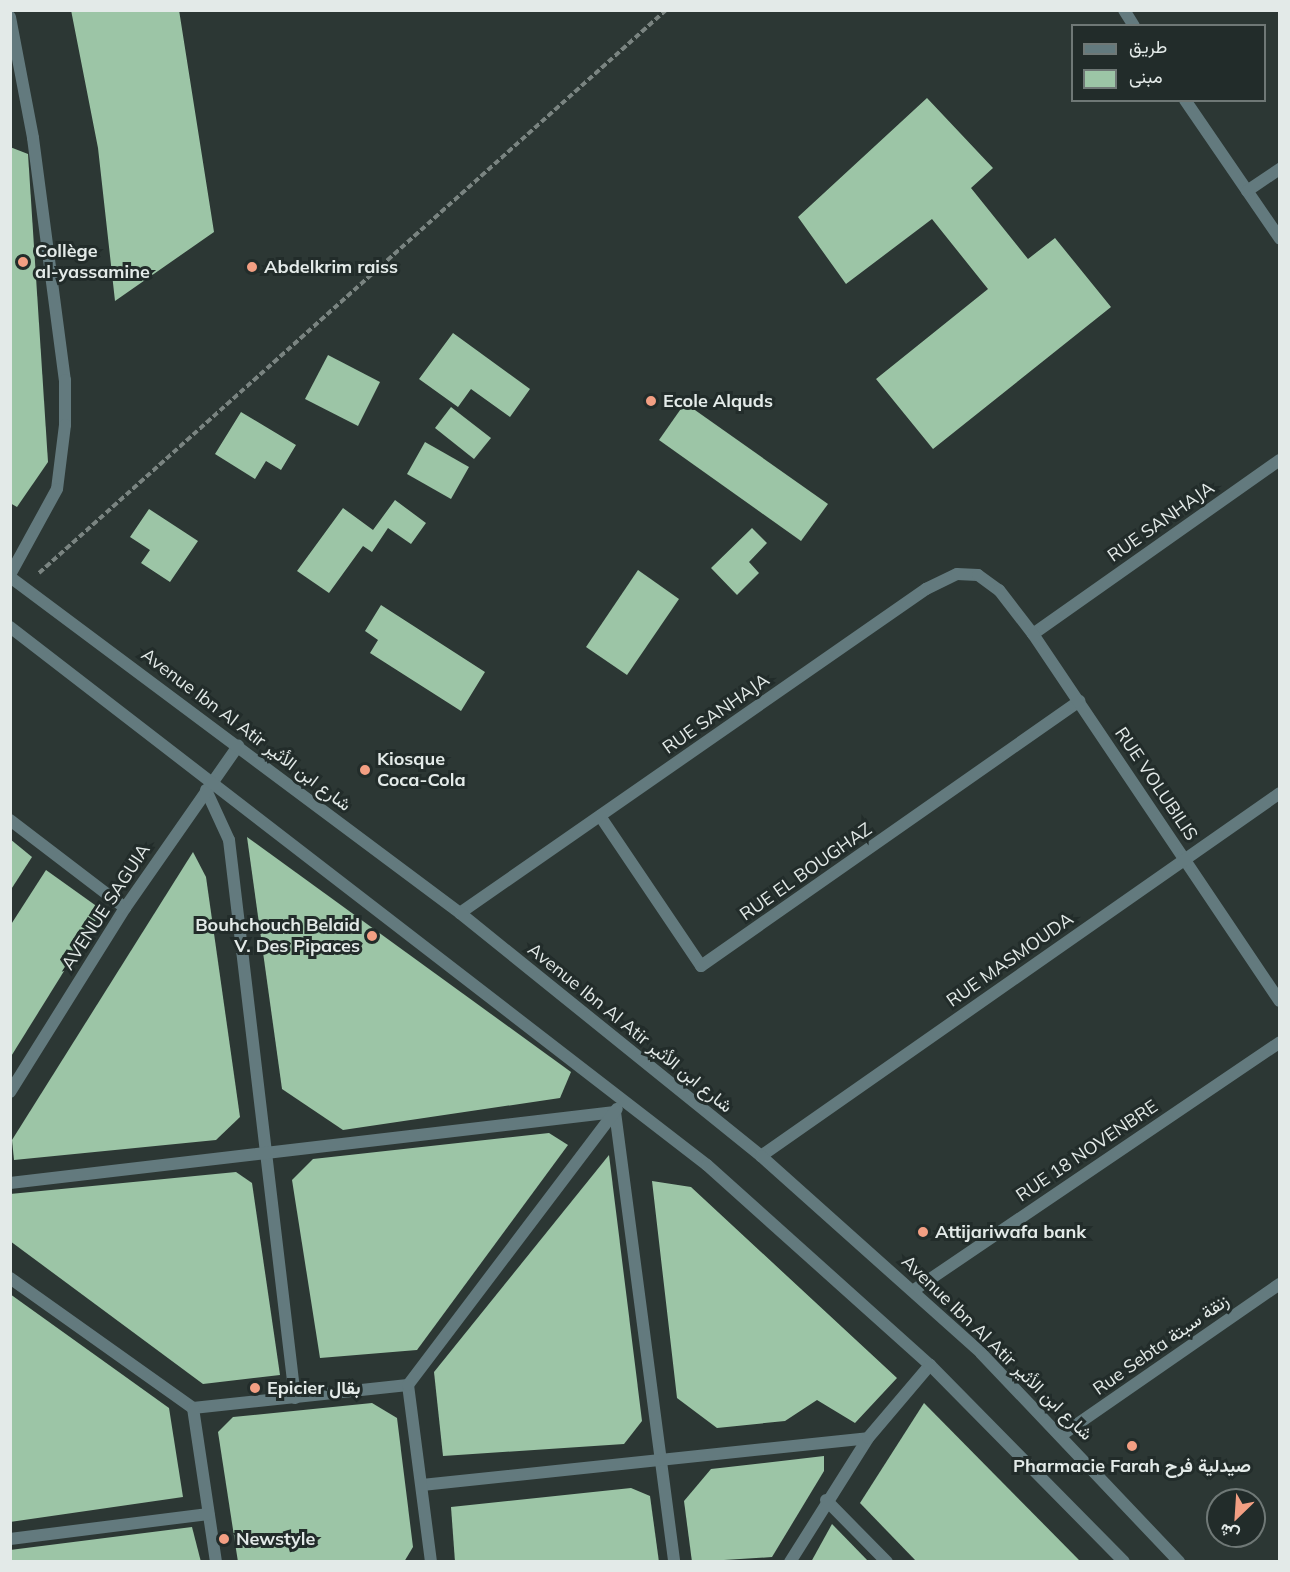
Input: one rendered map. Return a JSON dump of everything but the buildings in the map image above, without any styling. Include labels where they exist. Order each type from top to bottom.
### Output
[{"type":"street","points":[[1124,10],[1133,24]]},
{"type":"street","points":[[10,17],[33,138],[65,380],[65,425],[57,489],[10,576]]},
{"type":"street","points":[[1186,102],[1280,239]]},
{"type":"street","points":[[1247,191],[1280,170]]},
{"type":"street","name":"RUE SANHAJA","points":[[1034,634],[1280,460]]},
{"type":"street","name":"RUE SANHAJA","points":[[460,914],[926,590],[957,574],[978,576],[999,590]]},
{"type":"street","name":"Avenue Ibn Al Atir شارع ابن الأثير","points":[[10,576],[460,914],[761,1156],[914,1290],[1063,1434],[1179,1562]]},
{"type":"street","name":"RUE VOLUBILIS","points":[[999,590],[1034,634],[1280,1001]]},
{"type":"street","points":[[10,627],[210,785],[625,1099],[799,1245],[930,1365],[1124,1562]]},
{"type":"street","name":"RUE EL BOUGHAZ","points":[[600,816],[700,966],[1079,701]]},
{"type":"street","name":"AVENUE SAGUIA","points":[[10,1092],[125,908],[238,746]]},
{"type":"street","points":[[210,785],[229,840],[264,1153],[295,1398]]},
{"type":"street","name":"RUE MASMOUDA","points":[[761,1156],[1280,794]]},
{"type":"street","points":[[10,820],[125,908]]},
{"type":"street","name":"RUE 18 NOVENBRE","points":[[914,1290],[1280,1042]]},
{"type":"street","points":[[431,1562],[423,1485],[408,1385],[625,1099]]},
{"type":"street","points":[[10,1183],[615,1112]]},
{"type":"street","points":[[615,1112],[674,1562]]},
{"type":"street","points":[[10,1278],[193,1408],[408,1385]]},
{"type":"street","name":"Rue Sebta زنقة سبتة","points":[[1063,1434],[1280,1284]]},
{"type":"street","points":[[790,1562],[826,1500],[868,1438],[930,1365]]},
{"type":"street","points":[[193,1408],[216,1562]]},
{"type":"street","points":[[423,1485],[868,1438]]},
{"type":"street","points":[[826,1500],[887,1562]]},
{"type":"street","points":[[10,1539],[208,1514]]},
{"type":"path","points":[[24,587],[666,10]]},
{"type":"place","name":"Collège al-yassamine","points":[[23,262]]},
{"type":"place","name":"Abdelkrim raiss","points":[[252,267]]},
{"type":"place","name":"Ecole Alquds","points":[[651,401]]},
{"type":"place","name":"Kiosque Coca-Cola","points":[[365,770]]},
{"type":"place","name":"Bouhchouch Belaid V. Des Pipaces","points":[[372,936]]},
{"type":"place","name":"Attijariwafa bank","points":[[923,1232]]},
{"type":"place","name":"Epicier بقال","points":[[255,1388]]},
{"type":"place","name":"Pharmacie Farah صيدلية فرح","points":[[1132,1446]]},
{"type":"place","name":"Newstyle","points":[[224,1539]]}]
